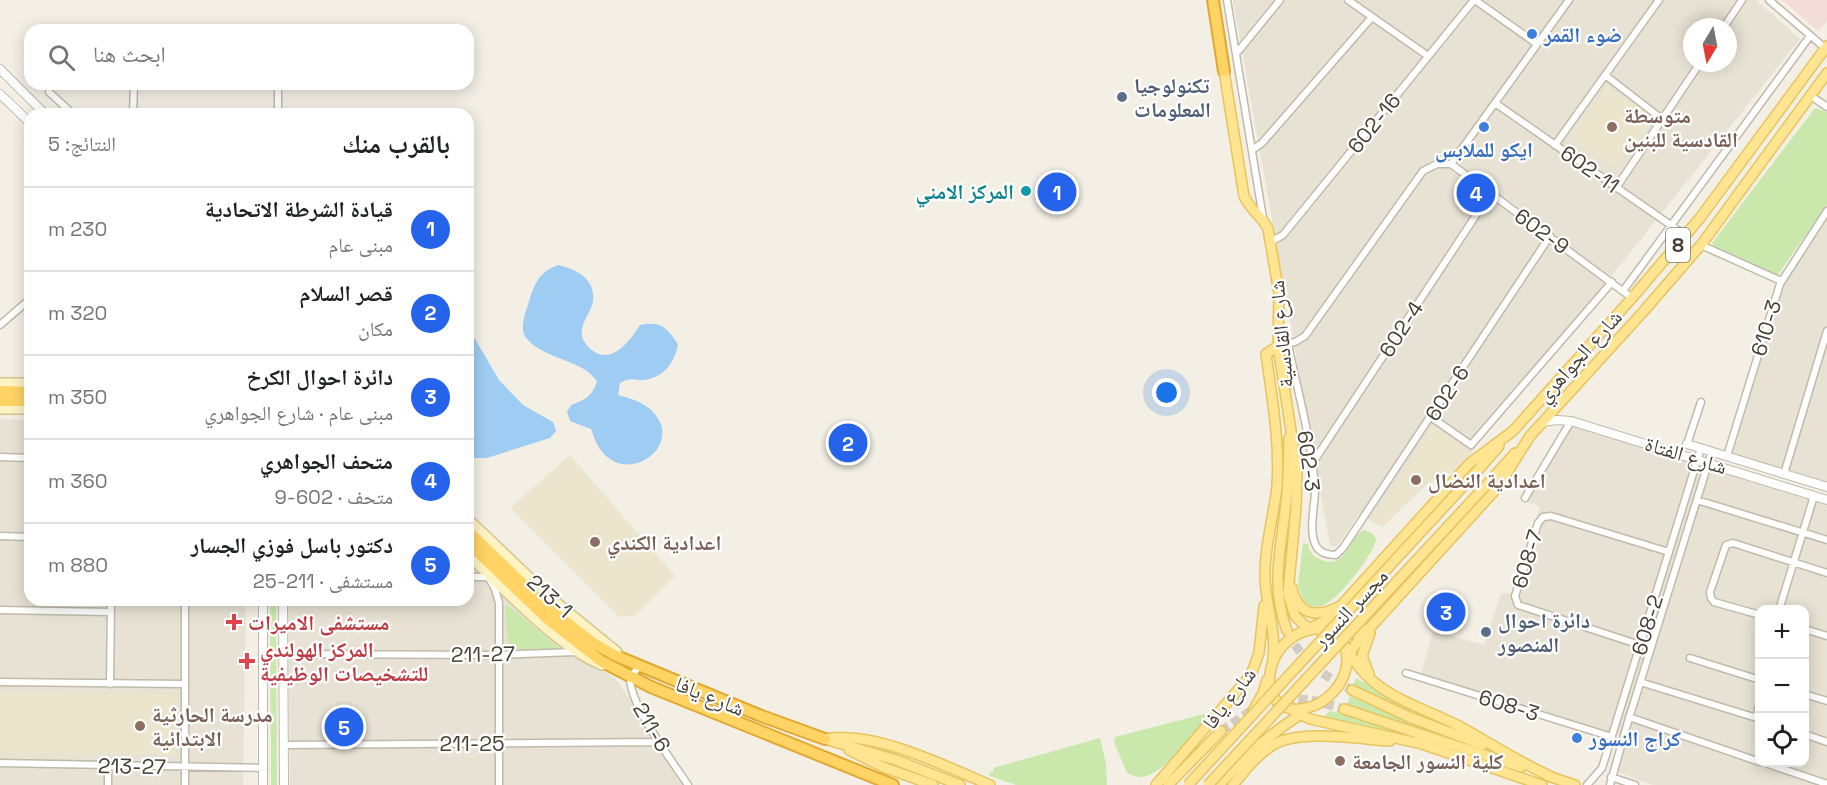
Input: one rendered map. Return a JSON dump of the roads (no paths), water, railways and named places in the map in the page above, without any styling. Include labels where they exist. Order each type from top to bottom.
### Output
[{"type":"highway","points":[[1213,0],[1224,71]]},
{"type":"highway","points":[[0,391],[24,392]]},
{"type":"highway","points":[[0,400],[24,401]]},
{"type":"highway","name":"شارع يافا","points":[[474,537],[570,627],[614,656],[759,715],[825,739]]},
{"type":"highway","name":"شارع يافا","points":[[474,549],[546,618],[601,661],[627,676],[893,785]]},
{"type":"main road","name":"شارع الجواهري","points":[[1312,629],[1323,624],[1344,604],[1470,463],[1513,431],[1632,298],[1685,236],[1826,47]]},
{"type":"main road","name":"شارع القادسية","points":[[1224,71],[1244,196],[1268,229],[1279,293],[1289,415],[1297,470],[1296,507],[1287,586],[1292,611],[1298,621],[1312,629]]},
{"type":"main road","name":"شارع الجواهري","points":[[1347,665],[1358,641],[1498,487],[1530,436],[1701,245],[1827,73]]},
{"type":"main road","name":"شارع القادسية","points":[[1273,659],[1274,635],[1266,595],[1266,557],[1275,505],[1278,470],[1277,434],[1266,354],[1283,345]]},
{"type":"main road","points":[[0,383],[24,383]]},
{"type":"main road","points":[[0,409],[24,410]]},
{"type":"main road","points":[[1287,630],[1279,606],[1276,584],[1288,481],[1289,415]]},
{"type":"main road","name":"مجسر النسور","points":[[1188,785],[1513,431]]},
{"type":"main road","name":"مجسر النسور","points":[[1208,785],[1530,436]]},
{"type":"main road","name":"213-1","points":[[474,525],[552,599],[609,646],[639,667]]},
{"type":"main road","points":[[474,561],[575,652],[627,676]]},
{"type":"main road","points":[[1290,568],[1295,598],[1299,606],[1306,611],[1315,614],[1325,613],[1344,604]]},
{"type":"main road","name":"شارع يافا","points":[[1156,785],[1251,675],[1260,653],[1266,595]]},
{"type":"main road","points":[[1344,604],[1336,620],[1346,633],[1359,633],[1374,625]]},
{"type":"main road","points":[[1374,625],[1362,656],[1367,671],[1375,683]]},
{"type":"main road","points":[[1183,785],[1251,712],[1263,693],[1273,659],[1282,646],[1300,633],[1312,629],[1334,634],[1358,667],[1375,683],[1552,777]]},
{"type":"main road","points":[[1219,785],[1278,730],[1320,703],[1336,688],[1342,680],[1347,665],[1344,645]]},
{"type":"main road","points":[[1268,675],[1271,693],[1281,704],[1300,715],[1422,744],[1542,785]]},
{"type":"main road","points":[[1352,690],[1409,717],[1507,755]]},
{"type":"main road","points":[[1281,704],[1298,709],[1320,703]]},
{"type":"main road","points":[[1344,709],[1575,785]]},
{"type":"main road","points":[[1233,785],[1245,761],[1278,730],[1293,722],[1302,721],[1332,724]]},
{"type":"main road","points":[[1168,785],[1221,731]]},
{"type":"main road","points":[[1262,746],[1289,738],[1314,736],[1422,744]]},
{"type":"main road","name":"شارع يافا","points":[[825,739],[854,737],[908,752],[990,785]]},
{"type":"main road","points":[[1245,761],[1289,738]]},
{"type":"main road","points":[[825,739],[896,760],[960,785]]},
{"type":"main road","points":[[837,743],[870,761],[933,785]]},
{"type":"street","points":[[1227,0],[1263,220]]},
{"type":"street","points":[[1236,54],[1280,0]]},
{"type":"street","points":[[1348,0],[1428,56]]},
{"type":"street","points":[[1474,0],[1537,44]]},
{"type":"street","name":"602-16","points":[[1270,242],[1283,235],[1474,0]]},
{"type":"street","points":[[1283,345],[1305,336],[1423,171],[1437,164],[1451,164],[1569,0]]},
{"type":"street","points":[[1555,145],[1659,0]]},
{"type":"street","points":[[1730,18],[1743,0]]},
{"type":"street","points":[[1769,0],[1826,47]]},
{"type":"street","points":[[1252,150],[1262,142],[1372,16]]},
{"type":"street","points":[[1623,291],[1810,36]]},
{"type":"street","points":[[0,69],[39,108]]},
{"type":"street","points":[[1616,188],[1694,72]]},
{"type":"street","points":[[1605,75],[1662,119]]},
{"type":"street","points":[[133,108],[134,90]]},
{"type":"street","points":[[278,90],[278,108]]},
{"type":"street","points":[[49,92],[66,108]]},
{"type":"street","points":[[0,94],[24,117]]},
{"type":"street","points":[[1811,96],[1827,107]]},
{"type":"street","name":"602-11","points":[[1495,103],[1685,236]]},
{"type":"street","name":"602-9","points":[[1451,164],[1632,298]]},
{"type":"street","name":"602-4","points":[[1312,464],[1490,194]]},
{"type":"street","name":"610-3","points":[[1727,456],[1781,281],[1827,211]]},
{"type":"street","name":"602-6","points":[[1343,548],[1550,237]]},
{"type":"street","points":[[1701,245],[1781,281]]},
{"type":"street","points":[[1431,417],[1468,445],[1472,445],[1612,282]]},
{"type":"street","points":[[0,325],[24,304]]},
{"type":"street","points":[[1784,474],[1827,331]]},
{"type":"street","name":"602-3","points":[[1283,345],[1312,464],[1315,490],[1314,538],[1317,548],[1324,554],[1336,555],[1343,548]]},
{"type":"street","points":[[1687,444],[1701,402]]},
{"type":"street","name":"شارع الفتاة","points":[[1543,422],[1571,421],[1827,500]]},
{"type":"street","name":"608-7","points":[[1525,498],[1571,421]]},
{"type":"street","name":"شارع الفتاة","points":[[1687,444],[1827,487]]},
{"type":"street","name":"608-2","points":[[1587,785],[1602,768],[1701,448]]},
{"type":"street","name":"608-2","points":[[1610,785],[1712,451]]},
{"type":"street","points":[[0,457],[24,458]]},
{"type":"street","points":[[1780,605],[1814,496]]},
{"type":"street","points":[[1697,500],[1827,540]]},
{"type":"street","name":"608-7","points":[[1640,645],[1518,605],[1515,596],[1534,534],[1539,521],[1548,516],[1669,552]]},
{"type":"street","points":[[0,536],[24,537]]},
{"type":"street","points":[[1755,614],[1714,602],[1711,598],[1710,592],[1728,544],[1733,543],[1827,573]]},
{"type":"street","points":[[482,568],[495,590],[499,603],[499,785]]},
{"type":"street","points":[[474,577],[488,577]]},
{"type":"street","points":[[110,606],[110,684]]},
{"type":"street","points":[[185,606],[185,785]]},
{"type":"street","points":[[263,606],[264,785]]},
{"type":"street","points":[[283,606],[284,785]]},
{"type":"street","points":[[0,610],[110,612]]},
{"type":"street","points":[[1809,631],[1827,636]]},
{"type":"street","name":"211-27","points":[[284,654],[498,655],[575,652]]},
{"type":"street","points":[[1690,658],[1755,678]]},
{"type":"street","name":"211-6","points":[[639,667],[627,676],[632,693],[659,742],[688,785]]},
{"type":"street","name":"608-3","points":[[1406,673],[1612,737]]},
{"type":"street","points":[[0,682],[185,684]]},
{"type":"street","points":[[1640,682],[1755,718]]},
{"type":"street","points":[[1809,696],[1827,701]]},
{"type":"street","points":[[1629,717],[1755,760]]},
{"type":"street","points":[[1617,721],[1627,725]]},
{"type":"street","points":[[1809,736],[1827,741]]},
{"type":"street","name":"211-25","points":[[284,745],[659,742]]},
{"type":"street","name":"213-27","points":[[0,764],[264,768]]},
{"type":"street","points":[[108,765],[108,785]]},
{"type":"street","points":[[1776,767],[1827,784]]},
{"type":"street","points":[[1611,777],[1635,785]]},
{"type":"water","points":[[558,265],[578,272],[591,287],[593,301],[584,322],[582,336],[593,351],[608,355],[614,353],[632,337],[640,325],[647,324],[662,327],[678,344],[671,363],[663,372],[650,379],[629,379],[620,383],[618,395],[649,408],[657,417],[662,429],[661,441],[655,452],[646,460],[634,464],[621,464],[609,458],[598,446],[591,429],[570,421],[567,412],[571,405],[588,397],[597,381],[580,367],[535,346],[524,334],[524,316],[534,287],[543,274]]},
{"type":"water","points":[[474,337],[499,380],[523,405],[553,422],[556,431],[550,438],[487,458],[474,458]]},
{"type":"tunnel","points":[[1288,633],[1307,660],[1332,679],[1352,690]]},
{"type":"tunnel","points":[[1285,698],[1312,700],[1344,709]]},
{"type":"tunnel","points":[[1221,731],[1258,706]]},
{"type":"place","name":"ضوء القمر","points":[[1532,34]]},
{"type":"place","name":"تكنولوجيا المعلومات","points":[[1122,97]]},
{"type":"place","name":"ايكو للملابس","points":[[1484,127]]},
{"type":"place","name":"متوسطة القادسية للبنين","points":[[1612,127]]},
{"type":"place","name":"المركز الامني","points":[[1026,191]]},
{"type":"place","name":"قيادة الشرطة الاتحادية","points":[[1057,192]]},
{"type":"place","name":"متحف الجواهري","points":[[1476,193]]},
{"type":"place","name":"قصر السلام","points":[[848,443]]},
{"type":"place","name":"اعدادية النضال","points":[[1416,480]]},
{"type":"place","name":"اعدادية الكندي","points":[[595,542]]},
{"type":"place","name":"دائرة احوال الكرخ","points":[[1446,612]]},
{"type":"place","name":"مستشفى الاميرات","points":[[234,622]]},
{"type":"place","name":"دائرة احوال المنصور","points":[[1486,632]]},
{"type":"place","name":"المركز الهولندي للتشخيصات الوظيفية","points":[[247,661]]},
{"type":"place","name":"مدرسة الحارثية الابتدائية","points":[[140,726]]},
{"type":"place","name":"دكتور باسل فوزي الجسار","points":[[344,727]]},
{"type":"place","name":"كراج النسور","points":[[1577,738]]},
{"type":"place","name":"كلية النسور الجامعة","points":[[1340,761]]}]
